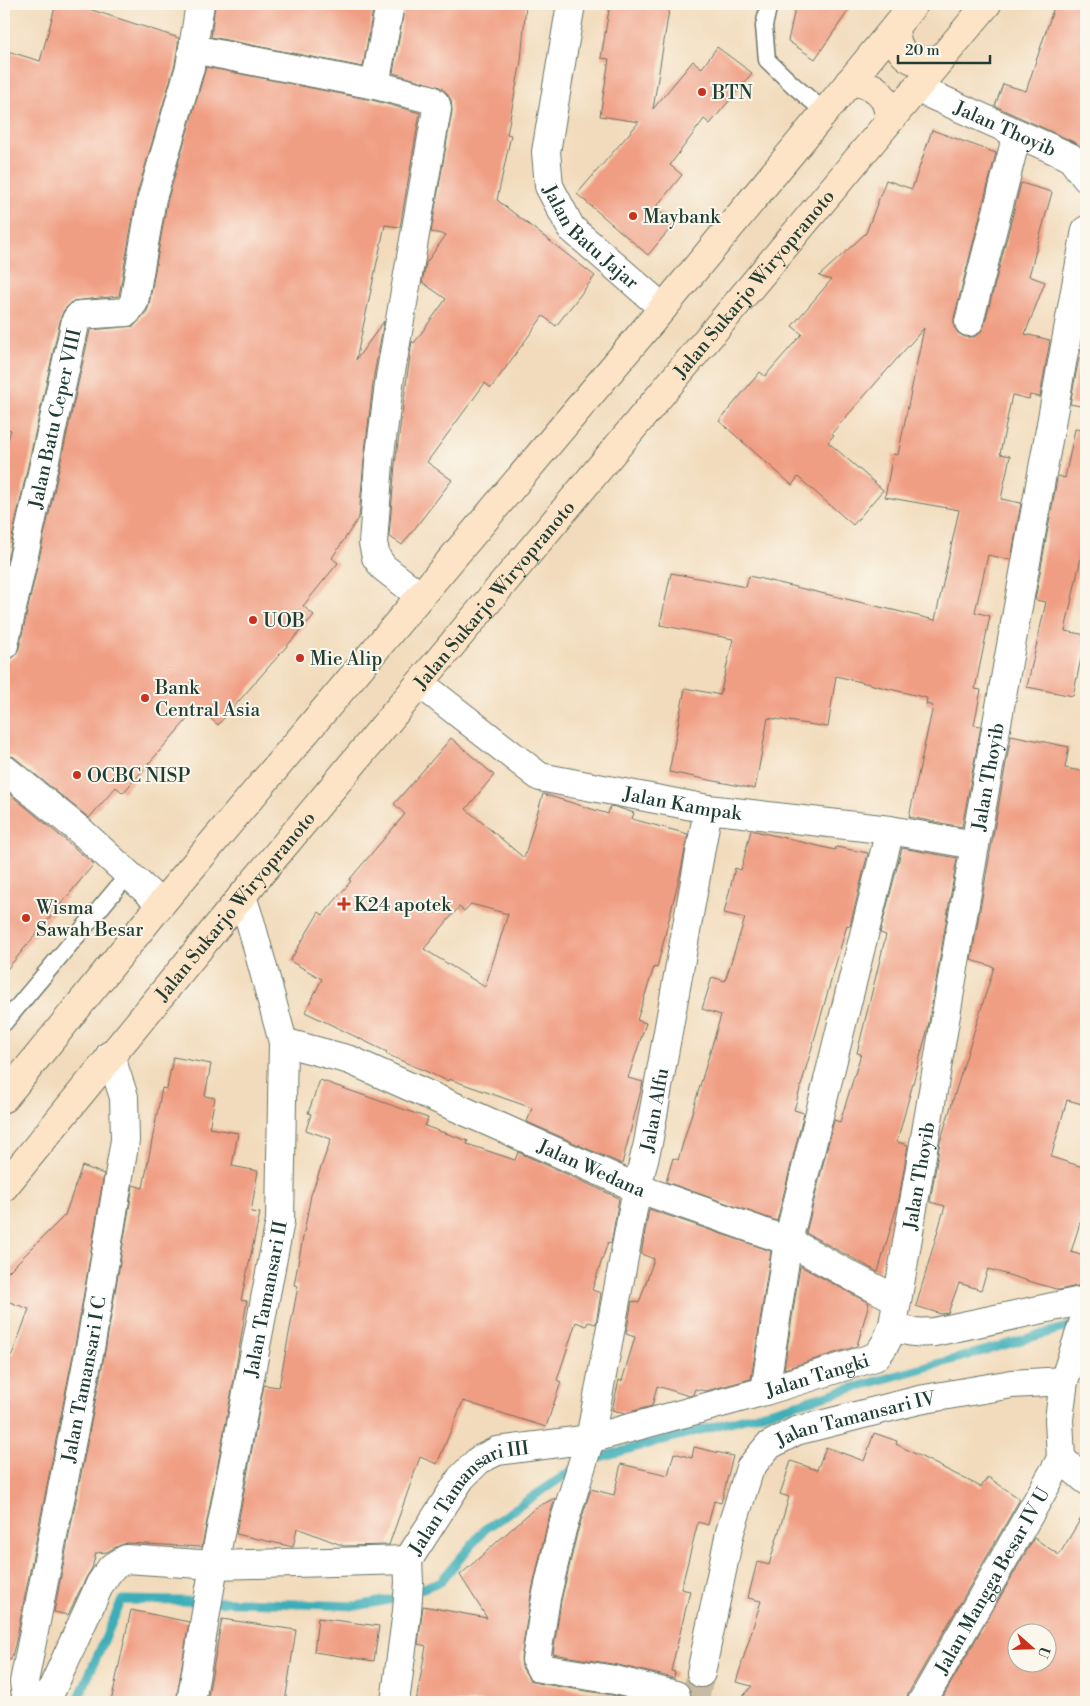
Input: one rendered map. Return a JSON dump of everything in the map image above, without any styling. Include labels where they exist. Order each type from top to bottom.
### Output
[{"type":"main road","points":[[4,1098],[161,904],[663,308],[914,4]]},
{"type":"main road","name":"Jalan Sukarjo Wiryopranoto","points":[[4,1187],[110,1055],[242,896],[987,4]]},
{"type":"main road","points":[[895,27],[896,41],[902,53],[914,61],[927,63],[941,59]]},
{"type":"main road","points":[[849,82],[861,83],[873,88],[882,95],[888,106],[890,119]]},
{"type":"street","name":"Jalan Batu Ceper VIII","points":[[4,645],[76,320],[80,315],[127,312],[134,302],[152,198],[190,67],[200,4]]},
{"type":"street","points":[[376,85],[390,4]]},
{"type":"street","name":"Jalan Batu Jajar","points":[[571,4],[546,152],[549,186],[571,228],[663,308]]},
{"type":"street","points":[[193,49],[376,85],[430,99],[436,104],[437,109],[390,377],[379,462],[373,543],[376,557],[384,567],[420,596]]},
{"type":"street","name":"Jalan Thoyib","points":[[916,88],[1070,157],[1086,178]]},
{"type":"street","points":[[969,322],[1017,134]]},
{"type":"street","name":"Jalan Thoyib","points":[[895,1312],[975,844],[1086,230]]},
{"type":"street","name":"Jalan Kampak","points":[[421,684],[540,777],[708,809],[890,830],[975,844]]},
{"type":"street","points":[[4,768],[83,833],[161,904]]},
{"type":"street","name":"Jalan Alfu","points":[[676,1695],[615,1680],[540,1668],[536,1660],[546,1598],[562,1529],[589,1443],[637,1188],[648,1143],[708,809]]},
{"type":"street","points":[[765,1391],[788,1241],[890,830]]},
{"type":"street","name":"Jalan Tamansari II","points":[[191,1702],[210,1588],[280,1221],[283,1042],[242,896]]},
{"type":"street","name":"Jalan Wedana","points":[[283,1042],[350,1060],[637,1188],[788,1241],[853,1277],[895,1312]]},
{"type":"street","name":"Jalan Tamansari I C","points":[[26,1702],[24,1682],[91,1343],[125,1140],[124,1097],[110,1055]]},
{"type":"street","points":[[895,1312],[900,1330],[934,1332],[1086,1300]]},
{"type":"street","name":"Jalan Tangki","points":[[589,1443],[875,1357],[885,1344],[895,1312]]},
{"type":"street","points":[[1086,1314],[1068,1371],[1059,1420],[1061,1460],[1086,1480]]},
{"type":"street","name":"Jalan Tamansari IV","points":[[701,1673],[730,1532],[750,1468],[768,1446],[796,1431],[919,1400],[1012,1384],[1068,1371]]},
{"type":"street","name":"Jalan Tamansari III","points":[[395,1702],[407,1611],[408,1571],[462,1478],[478,1460],[497,1451],[589,1443]]},
{"type":"street","name":"Jalan Mangga Besar IV U","points":[[922,1702],[1061,1460]]},
{"type":"street","points":[[40,1702],[52,1689],[100,1584],[111,1568],[126,1559],[210,1588],[408,1571]]},
{"type":"lane","points":[[770,4],[764,26],[767,60],[824,111]]},
{"type":"lane","points":[[4,1023],[128,875]]},
{"type":"building","points":[[56,4],[90,4],[89,9],[179,38],[175,64],[137,194],[119,296],[73,301],[64,310],[61,317],[4,574],[4,452],[11,430],[4,428],[4,50],[40,61]]},
{"type":"building","points":[[215,4],[374,4],[363,67],[211,37]]},
{"type":"building","points":[[405,4],[526,4],[521,61],[507,134],[511,135],[497,200],[595,276],[556,326],[543,316],[491,388],[485,383],[427,462],[452,480],[402,545],[389,536],[395,464],[412,341],[414,343],[446,299],[422,282],[426,263],[446,235],[431,232],[452,111],[451,100],[440,87],[393,73]]},
{"type":"building","points":[[610,4],[670,4],[653,109],[693,61],[702,68],[717,47],[752,73],[710,124],[704,119],[670,165],[682,175],[655,208],[674,224],[648,255],[577,194],[639,122],[600,116],[609,59],[601,58]]},
{"type":"building","points":[[796,4],[853,4],[815,59],[788,41]]},
{"type":"building","points":[[1055,4],[1086,4],[1086,153],[1076,143],[995,106],[1003,84],[1026,91]]},
{"type":"building","points":[[206,67],[372,100],[420,113],[400,227],[385,225],[356,360],[384,321],[374,375],[359,517],[332,558],[338,563],[303,606],[314,615],[218,725],[198,707],[123,793],[116,787],[89,818],[14,757],[4,754],[4,660],[9,660],[15,656],[19,648],[90,330],[134,326],[147,311],[167,202]]},
{"type":"building","points":[[932,130],[996,153],[954,318],[954,327],[958,333],[965,337],[974,337],[980,333],[984,326],[1021,183],[1052,192],[1029,276],[1045,282],[1025,334],[1050,340],[1040,397],[1030,395],[1029,399],[1012,395],[1000,454],[1010,456],[1001,499],[1021,503],[1011,560],[988,555],[975,612],[990,616],[975,689],[981,690],[974,725],[981,726],[962,827],[909,817],[933,706],[926,704],[927,698],[836,676],[828,727],[768,718],[755,789],[669,772],[685,688],[720,695],[733,639],[660,625],[671,573],[746,587],[749,576],[935,620],[959,510],[885,497],[893,454],[898,455],[924,328],[832,433],[834,435],[828,442],[883,490],[853,525],[798,477],[792,485],[719,421],[760,372],[765,376],[802,334],[792,326],[831,280],[819,276],[866,233],[886,180],[912,189]]},
{"type":"building","points":[[1081,348],[1086,350],[1086,407],[1070,404]]},
{"type":"building","points":[[1075,429],[1086,430],[1086,534],[1065,631],[1086,635],[1073,696],[1027,687],[1046,602],[1035,600],[1057,479],[1058,476],[1065,478]]},
{"type":"building","points":[[1011,735],[1069,747],[1065,768],[1086,772],[1086,1105],[1067,1100],[1051,1157],[1086,1168],[1086,1203],[1071,1252],[1086,1257],[1086,1270],[1082,1285],[1059,1290],[988,1269],[981,1290],[959,1283],[948,1313],[941,1314],[916,1306],[945,1206],[930,1202],[940,1142],[994,967],[971,960]]},
{"type":"building","points":[[451,738],[494,775],[466,809],[524,858],[543,794],[608,814],[610,806],[616,807],[634,813],[632,819],[688,834],[657,968],[654,967],[637,1020],[646,1023],[628,1078],[643,1082],[622,1164],[527,1122],[532,1108],[449,1079],[448,1081],[386,1054],[387,1052],[305,1012],[322,979],[290,961],[319,912],[323,915],[351,881],[349,880],[405,814],[394,804]],"holes":[[[471,904],[508,914],[485,987],[424,949],[459,907],[464,911]]]},
{"type":"building","name":"Wisma Sawah Besar","points":[[4,789],[94,864],[4,973]]},
{"type":"building","points":[[751,830],[835,850],[836,847],[868,853],[850,926],[847,925],[794,1110],[804,1113],[777,1221],[666,1182],[673,1158],[678,1160],[721,1015],[702,1009],[712,977],[725,981],[745,918],[724,913],[735,868],[741,870]]},
{"type":"building","points":[[902,848],[957,858],[928,1028],[897,1142],[908,1145],[899,1199],[878,1272],[806,1233],[834,1120],[840,1122],[861,1054],[857,1053],[886,935],[880,933]]},
{"type":"building","points":[[173,1057],[211,1064],[205,1096],[215,1098],[209,1128],[238,1133],[232,1166],[258,1171],[251,1212],[260,1213],[241,1300],[247,1301],[234,1380],[202,1547],[127,1543],[107,1552],[96,1553],[92,1568],[68,1615],[54,1612],[106,1346],[133,1185],[143,1188],[162,1088],[167,1089]]},
{"type":"building","points":[[320,1080],[428,1118],[425,1126],[468,1141],[467,1144],[515,1160],[518,1152],[619,1198],[611,1244],[608,1242],[592,1290],[601,1293],[596,1324],[588,1322],[586,1326],[576,1322],[557,1380],[561,1382],[546,1427],[463,1401],[437,1464],[420,1457],[389,1545],[344,1546],[297,1528],[293,1547],[236,1534],[264,1385],[279,1387],[298,1286],[294,1285],[311,1195],[331,1139],[306,1130],[311,1114],[308,1113]]},
{"type":"building","points":[[82,1166],[104,1174],[76,1340],[16,1641],[11,1660],[4,1659],[4,1352],[12,1355],[29,1309],[4,1300],[4,1276],[65,1215]]},
{"type":"building","points":[[649,1209],[771,1251],[751,1379],[706,1391],[695,1389],[693,1395],[689,1396],[657,1386],[652,1406],[626,1413],[612,1410],[619,1380],[622,1381],[635,1337],[626,1334],[632,1301],[639,1303],[654,1259],[641,1254]]},
{"type":"building","points":[[800,1266],[869,1303],[857,1346],[784,1369]]},
{"type":"building","points":[[874,1433],[897,1441],[896,1444],[981,1487],[988,1477],[1020,1499],[908,1694],[906,1702],[738,1702],[752,1686],[736,1682],[761,1601],[748,1598],[757,1562],[769,1565],[789,1497],[780,1494],[791,1461],[817,1470],[826,1447],[864,1461]]},
{"type":"building","points":[[694,1447],[733,1456],[721,1503],[714,1501],[708,1525],[698,1522],[681,1589],[690,1591],[671,1671],[675,1672],[674,1678],[618,1665],[553,1654],[561,1601],[577,1533],[591,1489],[614,1495],[621,1464],[668,1475],[674,1453],[692,1458]]},
{"type":"building","points":[[555,1498],[531,1595],[521,1658],[522,1667],[530,1680],[537,1683],[612,1695],[640,1702],[416,1702],[426,1646],[418,1644],[423,1606],[487,1618],[460,1575],[535,1508]]},
{"type":"building","points":[[1086,1510],[1086,1702],[940,1702],[1034,1538],[1059,1555]]},
{"type":"building","points":[[131,1610],[189,1622],[176,1702],[111,1702]]},
{"type":"building","points":[[318,1618],[379,1626],[374,1661],[314,1652]]},
{"type":"building","points":[[222,1619],[296,1630],[285,1702],[207,1702]]},
{"type":"waterway","points":[[589,1460],[775,1410],[1078,1324]]},
{"type":"waterway","points":[[77,1702],[122,1600],[356,1606],[395,1599],[441,1581],[485,1529],[574,1469]]},
{"type":"tunnel","points":[[694,1702],[701,1673]]},
{"type":"place","name":"BTN","points":[[702,92]]},
{"type":"place","name":"Maybank","points":[[633,216]]},
{"type":"place","name":"UOB","points":[[253,620]]},
{"type":"place","name":"Mie Alip","points":[[300,658]]},
{"type":"place","name":"Bank Central Asia","points":[[145,698]]},
{"type":"place","name":"OCBC NISP","points":[[77,775]]},
{"type":"place","name":"K24 apotek","points":[[344,904]]},
{"type":"place","name":"Wisma Sawah Besar","points":[[26,918]]}]
